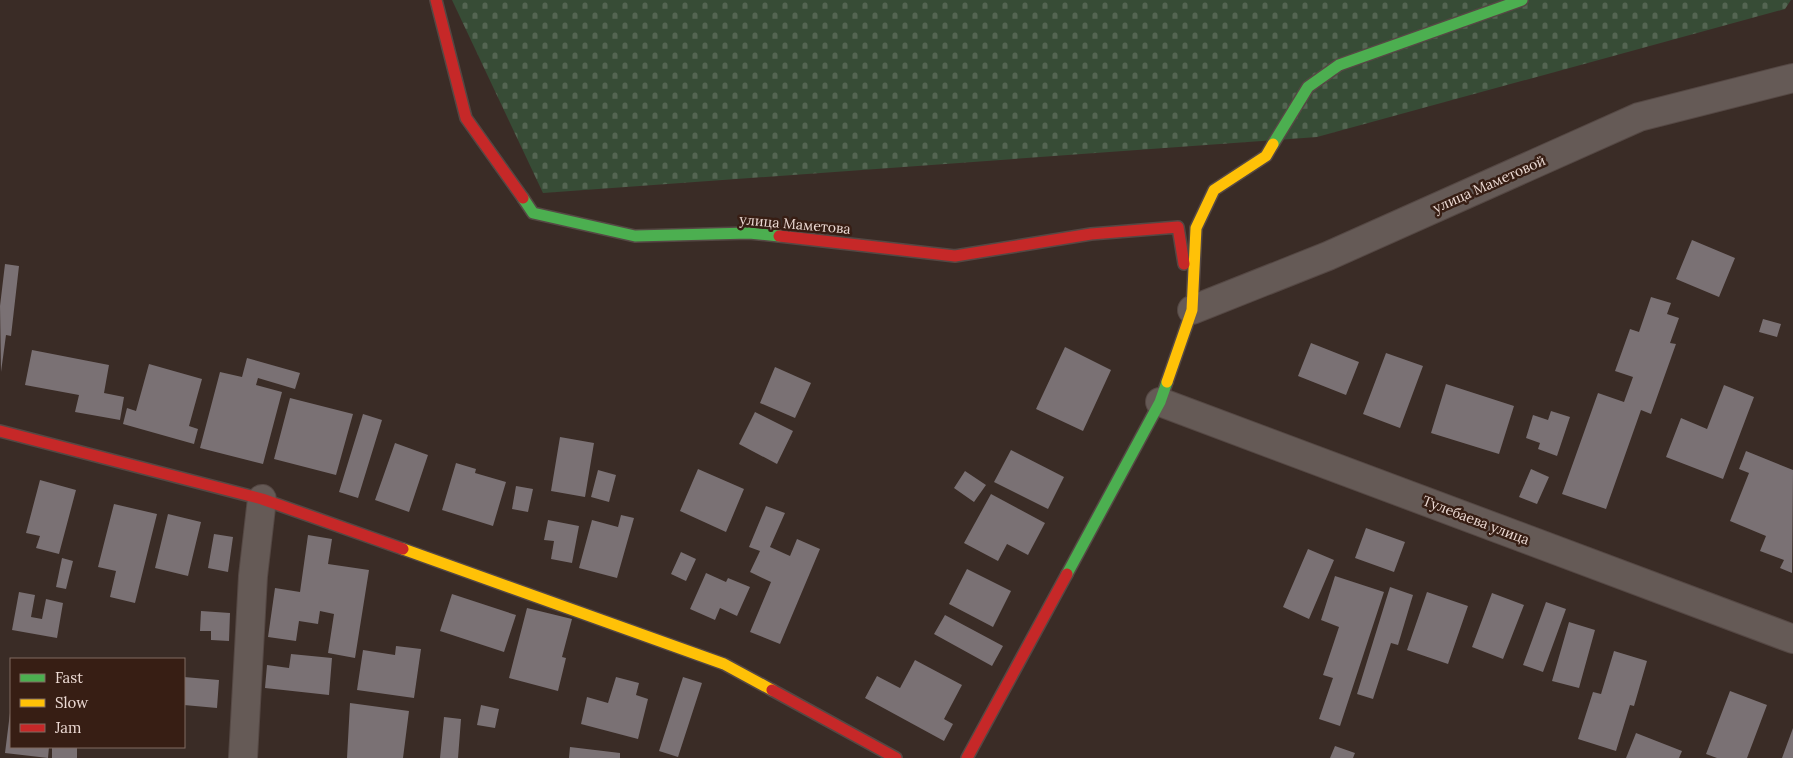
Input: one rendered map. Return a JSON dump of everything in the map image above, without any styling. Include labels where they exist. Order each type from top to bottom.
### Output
[{"type":"street","name":"улица Маметова","points":[[436,0],[466,118],[533,213],[635,236],[749,233],[955,256],[1091,234],[1178,227],[1192,310]]},
{"type":"street","points":[[967,758],[1160,402],[1192,310],[1196,228],[1214,190],[1266,156],[1308,87],[1338,65],[1522,0]]},
{"type":"street","name":"улица Маметовой","points":[[1192,310],[1328,256],[1639,117],[1793,78]]},
{"type":"street","name":"Тулебаева улица","points":[[1160,402],[1793,639]]},
{"type":"street","points":[[0,431],[262,499],[724,664],[896,758]]},
{"type":"street","points":[[243,758],[253,576],[262,499]]},
{"type":"green space","points":[[452,0],[1791,0],[1785,9],[1317,137],[543,193]]},
{"type":"building","points":[[1692,240],[1735,258],[1719,297],[1676,279]]},
{"type":"building","points":[[5,264],[19,266],[11,336],[6,335],[1,372],[0,306]]},
{"type":"building","points":[[1651,297],[1671,303],[1667,314],[1679,318],[1670,343],[1676,344],[1651,414],[1641,410],[1606,509],[1562,494],[1598,393],[1624,402],[1633,377],[1615,371],[1630,329],[1639,332]]},
{"type":"building","points":[[1763,319],[1781,324],[1777,337],[1759,332]]},
{"type":"building","points":[[1311,343],[1359,362],[1346,395],[1298,376]]},
{"type":"building","points":[[1065,347],[1111,370],[1083,431],[1036,409]]},
{"type":"building","points":[[32,350],[109,365],[104,393],[124,397],[120,420],[75,412],[79,395],[25,385]]},
{"type":"building","points":[[1386,353],[1423,366],[1400,428],[1363,414]]},
{"type":"building","points":[[247,358],[300,373],[295,389],[258,378],[256,385],[282,392],[263,464],[200,448],[220,372],[242,377]]},
{"type":"building","points":[[149,364],[202,379],[189,426],[198,429],[194,444],[123,424],[127,408],[136,411]]},
{"type":"building","points":[[775,367],[811,383],[795,418],[760,403]]},
{"type":"building","points":[[1446,384],[1514,406],[1499,454],[1431,433]]},
{"type":"building","points":[[1724,385],[1754,397],[1723,479],[1666,457],[1681,418],[1707,429]]},
{"type":"building","points":[[290,398],[353,414],[336,475],[274,459]]},
{"type":"building","points":[[1551,411],[1570,417],[1557,456],[1538,449],[1540,443],[1526,438],[1533,415],[1548,420]]},
{"type":"building","points":[[755,412],[793,431],[777,464],[739,444]]},
{"type":"building","points":[[363,414],[382,420],[358,498],[339,492]]},
{"type":"building","points":[[560,437],[594,443],[585,497],[551,491]]},
{"type":"building","points":[[395,443],[428,455],[409,512],[375,500]]},
{"type":"building","points":[[1011,450],[1064,477],[1048,509],[994,482]]},
{"type":"building","points":[[1746,451],[1793,470],[1792,573],[1780,568],[1784,560],[1760,551],[1766,536],[1730,521],[1749,473],[1739,469]]},
{"type":"building","points":[[456,463],[476,469],[475,473],[506,482],[493,526],[442,510]]},
{"type":"building","points":[[698,469],[744,489],[726,532],[680,511]]},
{"type":"building","points":[[1531,469],[1549,477],[1537,504],[1519,497]]},
{"type":"building","points":[[598,470],[616,475],[609,502],[591,497]]},
{"type":"building","points":[[965,471],[986,485],[974,502],[954,488]]},
{"type":"building","points":[[40,480],[76,490],[59,554],[36,548],[40,536],[26,533]]},
{"type":"building","points":[[516,486],[533,489],[528,512],[512,509]]},
{"type":"building","points":[[991,494],[1045,523],[1028,555],[1007,544],[998,561],[964,543]]},
{"type":"building","points":[[114,504],[157,514],[135,603],[110,597],[116,571],[98,567]]},
{"type":"building","points":[[766,506],[785,513],[770,547],[790,556],[797,539],[820,549],[780,644],[750,632],[771,582],[750,572],[760,551],[749,547]]},
{"type":"building","points":[[168,514],[201,522],[188,576],[155,568]]},
{"type":"building","points":[[621,515],[634,518],[617,578],[579,568],[592,520],[618,527]]},
{"type":"building","points":[[548,520],[579,526],[572,563],[551,559],[554,541],[544,540]]},
{"type":"building","points":[[1366,528],[1405,542],[1394,572],[1355,558]]},
{"type":"building","points":[[214,534],[233,537],[228,572],[208,568]]},
{"type":"building","points":[[308,535],[332,539],[328,564],[369,570],[355,658],[328,653],[334,614],[320,611],[318,624],[299,621],[296,641],[268,637],[275,588],[300,592]]},
{"type":"building","points":[[1308,549],[1334,560],[1309,619],[1283,607]]},
{"type":"building","points":[[681,552],[696,559],[686,581],[671,574]]},
{"type":"building","points":[[62,558],[73,561],[66,589],[56,587]]},
{"type":"building","points":[[967,569],[1011,591],[993,627],[949,604]]},
{"type":"building","points":[[706,573],[726,582],[728,578],[750,587],[737,616],[720,608],[715,620],[690,609]]},
{"type":"building","points":[[1335,576],[1384,592],[1340,726],[1319,719],[1333,678],[1323,675],[1339,627],[1321,620]]},
{"type":"building","points":[[1390,587],[1413,595],[1398,645],[1391,643],[1373,699],[1357,694]]},
{"type":"building","points":[[19,592],[35,595],[31,617],[42,619],[46,599],[63,603],[57,638],[12,630]]},
{"type":"building","points":[[1427,592],[1468,606],[1448,664],[1407,650]]},
{"type":"building","points":[[1492,593],[1524,605],[1503,659],[1472,647]]},
{"type":"building","points":[[452,594],[516,615],[504,652],[440,631]]},
{"type":"building","points":[[1546,602],[1566,609],[1543,672],[1523,665]]},
{"type":"building","points":[[527,608],[572,619],[562,657],[566,658],[558,691],[509,678]]},
{"type":"building","points":[[201,611],[230,613],[229,641],[211,640],[211,631],[200,631]]},
{"type":"building","points":[[945,615],[1003,646],[992,666],[934,634]]},
{"type":"building","points":[[1569,622],[1595,630],[1579,688],[1552,681]]},
{"type":"building","points":[[396,646],[421,649],[414,698],[357,690],[363,650],[395,655]]},
{"type":"building","points":[[1614,651],[1647,661],[1634,706],[1630,705],[1616,751],[1578,739],[1593,692],[1601,694]]},
{"type":"building","points":[[291,654],[332,658],[329,695],[265,688],[267,665],[289,668]]},
{"type":"building","points":[[915,660],[962,685],[944,719],[953,724],[944,741],[865,698],[877,676],[900,688]]},
{"type":"building","points":[[185,677],[219,680],[217,708],[185,705]]},
{"type":"building","points":[[616,677],[639,683],[636,695],[648,699],[638,739],[581,724],[587,697],[608,703]]},
{"type":"building","points":[[683,677],[702,683],[678,757],[659,751]]},
{"type":"building","points":[[1730,691],[1767,705],[1747,758],[1717,758],[1706,754]]},
{"type":"building","points":[[350,703],[409,711],[403,758],[347,758]]},
{"type":"building","points":[[481,705],[499,709],[495,728],[477,725]]},
{"type":"building","points":[[10,713],[10,748],[49,748],[48,758],[5,753]]},
{"type":"building","points":[[444,717],[461,719],[458,758],[440,758]]},
{"type":"building","points":[[1793,728],[1793,758],[1782,758]]},
{"type":"building","points":[[1636,733],[1682,751],[1679,758],[1626,758]]},
{"type":"building","points":[[1335,746],[1355,753],[1353,758],[1330,758]]},
{"type":"building","points":[[570,747],[620,753],[620,758],[569,758]]},
{"type":"building","points":[[52,748],[77,748],[77,758],[52,758]]},
{"type":"traffic: fast","points":[[1273,144],[1308,87],[1339,65],[1522,0]]},
{"type":"traffic: fast","points":[[523,198],[533,213],[635,236],[749,233],[779,236]]},
{"type":"traffic: fast","points":[[1067,574],[1160,402],[1167,382]]},
{"type":"traffic: slow","points":[[1167,382],[1192,310],[1196,228],[1214,190],[1266,156],[1273,144]]},
{"type":"traffic: slow","points":[[403,549],[724,664],[772,690]]},
{"type":"traffic: jam","points":[[436,0],[466,118],[523,198]]},
{"type":"traffic: jam","points":[[779,236],[955,256],[1091,234],[1178,227],[1184,264]]},
{"type":"traffic: jam","points":[[0,431],[262,499],[403,549]]},
{"type":"traffic: jam","points":[[967,758],[1067,574]]},
{"type":"traffic: jam","points":[[772,690],[896,758]]}]
